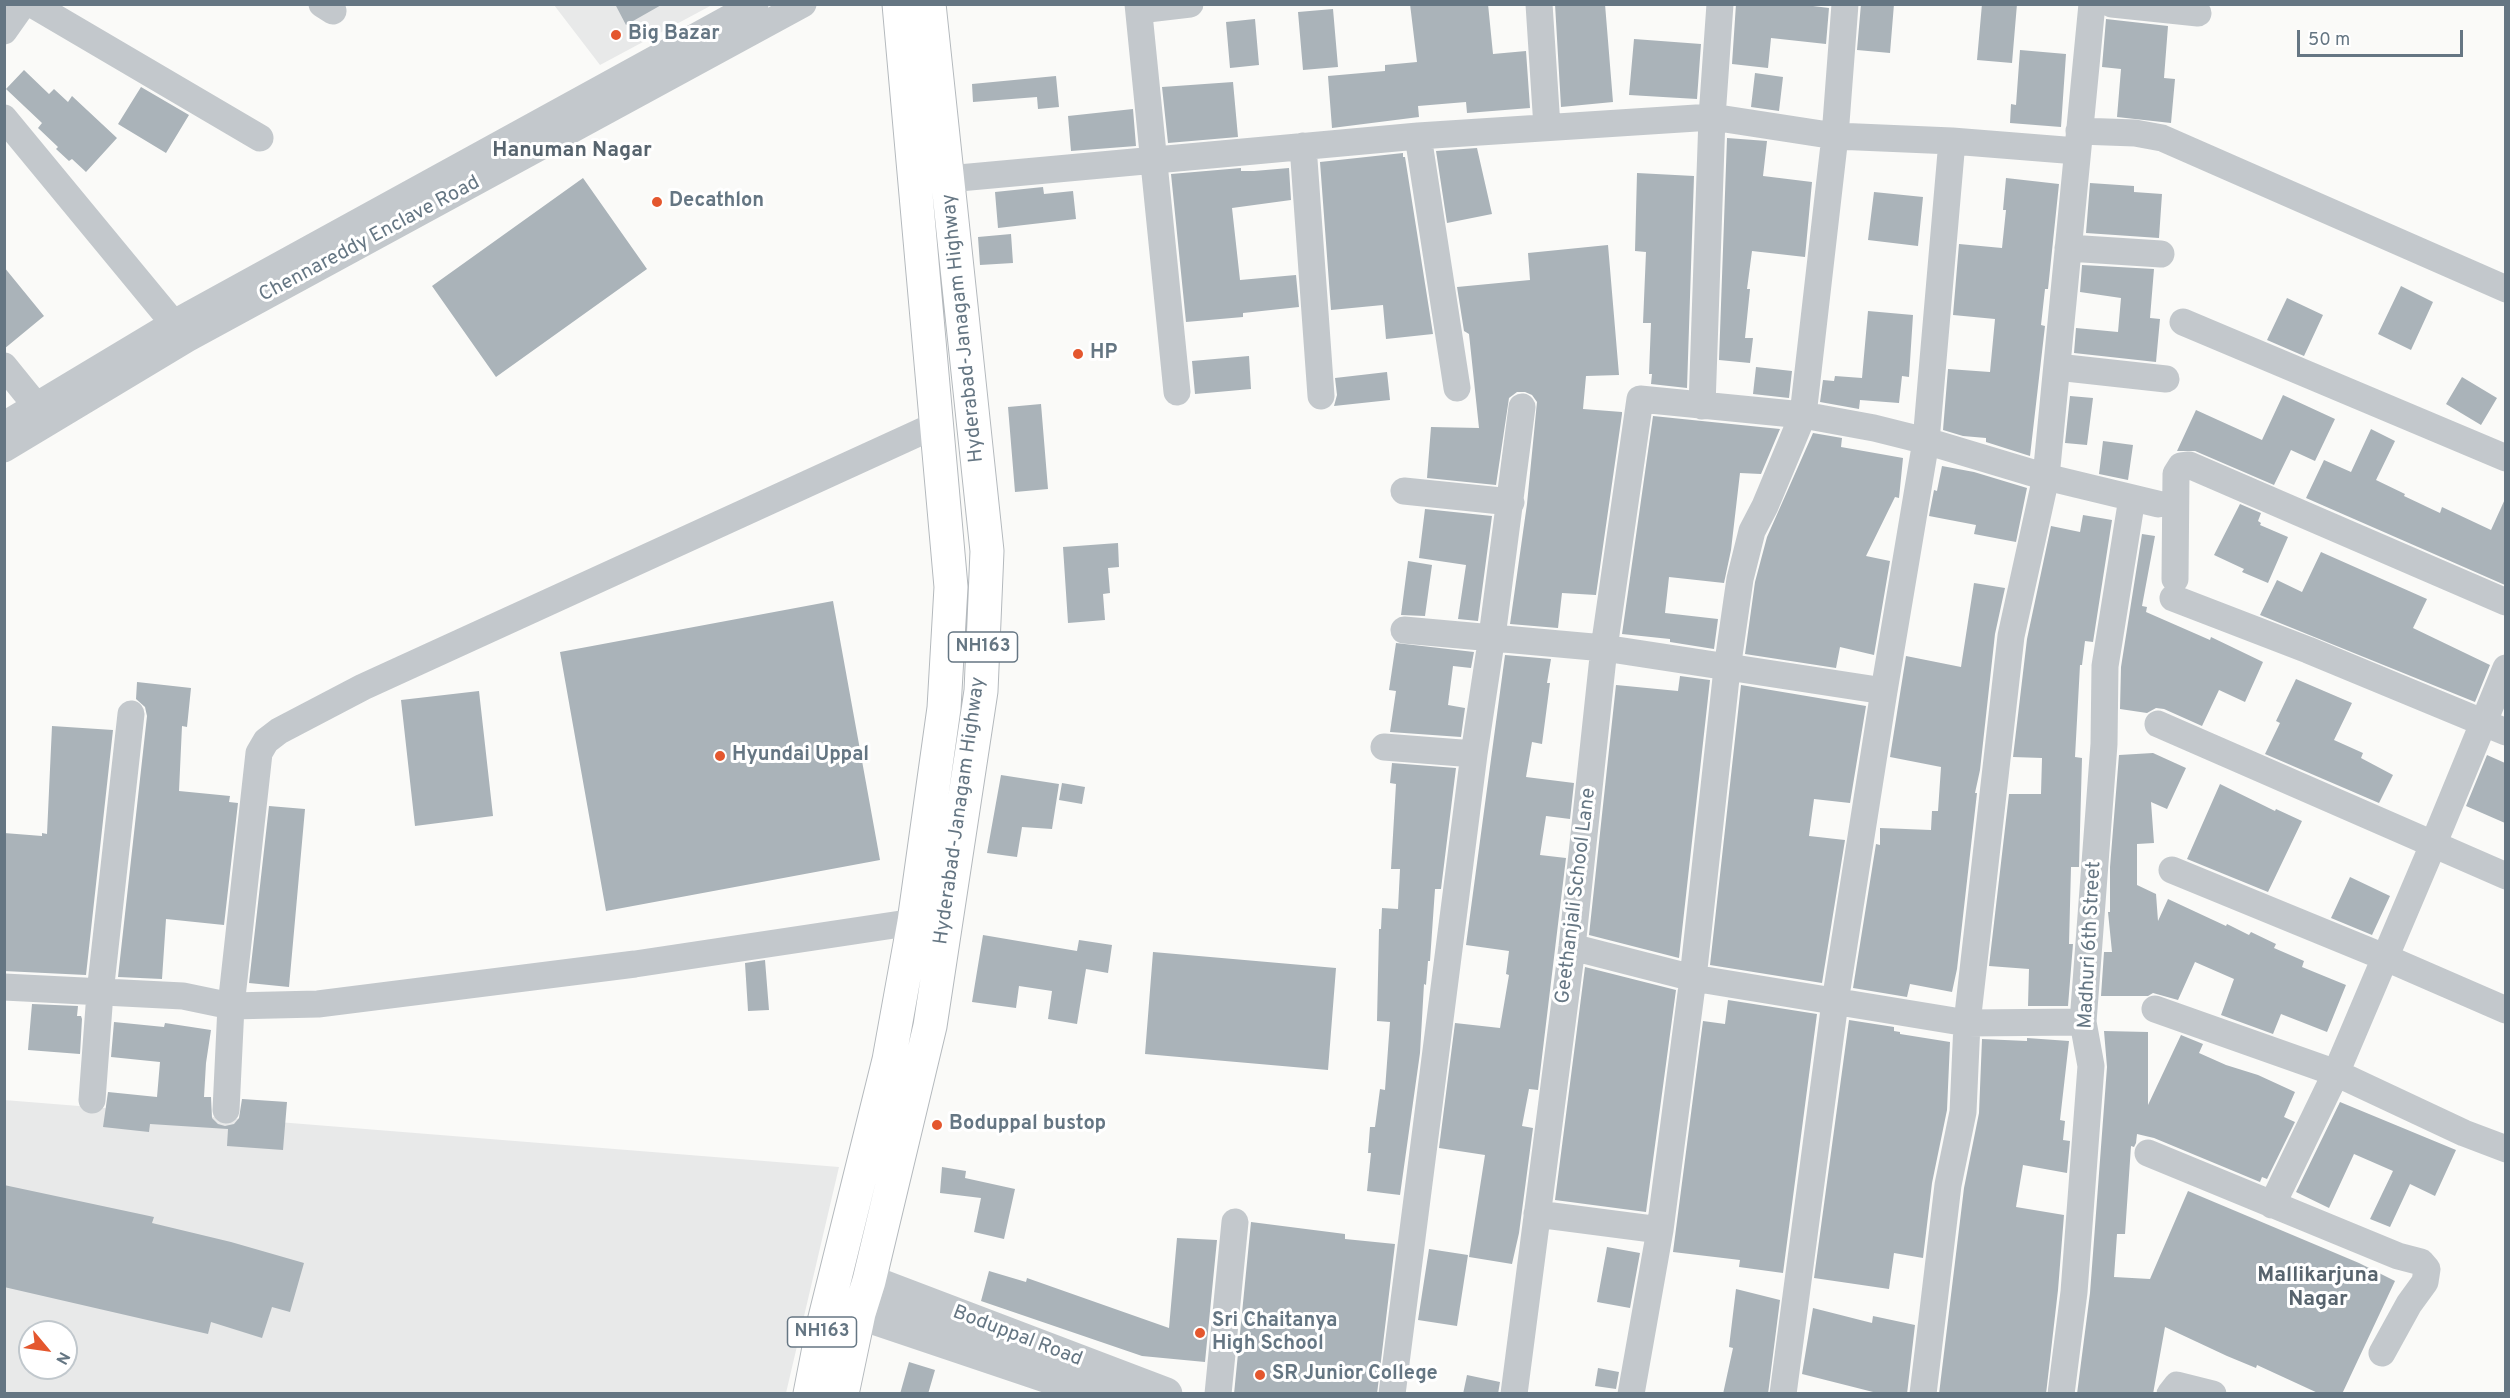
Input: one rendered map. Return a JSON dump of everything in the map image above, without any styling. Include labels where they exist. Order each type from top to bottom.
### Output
[{"type":"highway","name":"Hyderabad-Janagam Highway","points":[[842,1394],[859,1313],[869,1281],[930,1026],[951,586],[899,4]]},
{"type":"highway","name":"Hyderabad-Janagam Highway","points":[[810,1394],[824,1322],[889,1060],[914,922],[937,870],[981,692],[987,551],[929,4]]},
{"type":"street","points":[[4,31],[23,4]]},
{"type":"street","points":[[32,4],[261,138]]},
{"type":"street","name":"Chennareddy Enclave Road","points":[[4,449],[29,420],[180,331],[755,4]]},
{"type":"street","name":"Chennareddy Enclave Road","points":[[180,331],[803,4]]},
{"type":"street","points":[[1177,392],[1138,7],[1190,4]]},
{"type":"street","points":[[1539,4],[1547,127]]},
{"type":"street","points":[[1720,4],[1712,117],[1702,406],[1803,416],[1874,428],[2046,477]]},
{"type":"street","points":[[1631,1394],[1660,1230],[1694,978],[1727,669],[1740,579],[1752,531],[1803,416],[1835,136],[1845,4]]},
{"type":"street","points":[[1923,1394],[1948,1185],[1963,1112],[1967,1023],[2011,636],[2046,477],[2092,4]]},
{"type":"street","points":[[2112,4],[2198,12]]},
{"type":"street","points":[[948,179],[1418,136],[1712,117],[1835,136],[1952,141],[2078,141],[2135,133],[2162,138],[2505,289]]},
{"type":"street","points":[[4,118],[180,331]]},
{"type":"street","points":[[1418,136],[1457,388]]},
{"type":"street","points":[[1783,1394],[1835,1002],[1926,441],[1952,141]]},
{"type":"street","points":[[1304,146],[1321,396]]},
{"type":"street","points":[[2068,248],[2161,254]]},
{"type":"street","points":[[2183,322],[2505,459]]},
{"type":"street","points":[[4,366],[29,420]]},
{"type":"street","points":[[2057,367],[2166,379]]},
{"type":"street","points":[[4,394],[29,420]]},
{"type":"street","name":"Geethanjali School Lane","points":[[1514,1394],[1572,947],[1604,648],[1640,399],[1702,406]]},
{"type":"street","points":[[1392,1394],[1474,754],[1511,502],[1522,407]]},
{"type":"street","points":[[226,1110],[231,1006],[259,753],[266,741],[279,731],[363,687],[938,424]]},
{"type":"street","points":[[2494,727],[2174,589],[2176,474],[2181,466],[2188,465],[2505,602]]},
{"type":"street","name":"Madhuri 6th Street","points":[[2046,477],[2145,501],[2105,666],[2104,744],[2084,1022],[2091,1066],[2074,1292],[2061,1394]]},
{"type":"street","points":[[1404,491],[1511,502]]},
{"type":"street","points":[[1404,630],[1604,648],[1727,669],[1884,691]]},
{"type":"street","points":[[2272,1205],[2336,1073],[2433,845],[2494,727],[2505,668]]},
{"type":"street","points":[[92,1100],[100,993],[131,714]]},
{"type":"street","points":[[2158,724],[2505,876]]},
{"type":"street","points":[[1384,747],[1474,754]]},
{"type":"street","points":[[2172,870],[2385,957],[2505,1010]]},
{"type":"street","points":[[4,987],[183,996],[231,1006],[318,1004],[635,964],[914,922]]},
{"type":"street","points":[[1572,947],[1694,978],[1967,1023],[2084,1022]]},
{"type":"street","points":[[2155,1009],[2336,1073],[2464,1133],[2505,1149]]},
{"type":"street","points":[[2148,1153],[2398,1256],[2421,1262],[2427,1269],[2425,1282],[2409,1304],[2382,1353]]},
{"type":"street","points":[[1537,1214],[1660,1230]]},
{"type":"street","points":[[1218,1394],[1235,1222]]},
{"type":"street","name":"Boduppal Road","points":[[869,1281],[1166,1394]]},
{"type":"street","name":"Boduppal Road","points":[[859,1313],[1099,1394]]},
{"type":"street","points":[[2170,1394],[2177,1385],[2213,1394]]},
{"type":"shaded area","name":"Big Bazar","points":[[554,5],[712,5],[600,65]]},
{"type":"shaded area","points":[[4,1100],[839,1167],[786,1393],[5,1393]]},
{"type":"building","points":[[615,4],[663,4],[626,25]]},
{"type":"building","points":[[1410,4],[1488,4],[1493,54],[1526,51],[1530,108],[1467,113],[1466,102],[1418,106],[1419,117],[1332,128],[1328,76],[1385,71],[1385,65],[1417,62]]},
{"type":"building","points":[[1555,4],[1605,4],[1613,102],[1561,107]]},
{"type":"building","points":[[1736,4],[1797,4],[1829,8],[1826,44],[1771,38],[1768,68],[1732,64]]},
{"type":"building","points":[[1861,4],[1894,4],[1890,53],[1857,50]]},
{"type":"building","points":[[1982,4],[2017,4],[2012,63],[1977,60]]},
{"type":"building","points":[[1333,9],[1338,67],[1303,70],[1298,12]]},
{"type":"building","points":[[1255,19],[1259,65],[1230,68],[1226,22]]},
{"type":"building","points":[[2106,19],[2168,26],[2164,78],[2175,79],[2171,123],[2117,117],[2121,69],[2102,67]]},
{"type":"building","points":[[1634,39],[1701,44],[1697,99],[1629,95]]},
{"type":"building","points":[[2020,50],[2066,54],[2061,127],[2010,123],[2011,104],[2016,105]]},
{"type":"building","points":[[24,70],[49,94],[54,89],[68,102],[72,96],[117,138],[86,172],[56,149],[58,147],[38,128],[42,123],[6,89]]},
{"type":"building","points":[[1755,73],[1783,77],[1779,111],[1751,107]]},
{"type":"building","points":[[1056,76],[1059,107],[1038,109],[1037,97],[973,102],[972,84]]},
{"type":"building","points":[[1233,82],[1238,137],[1168,143],[1162,87]]},
{"type":"building","points":[[141,87],[189,115],[166,153],[118,124]]},
{"type":"building","points":[[1133,109],[1136,146],[1071,151],[1068,116]]},
{"type":"building","points":[[1727,138],[1767,141],[1763,176],[1812,182],[1805,257],[1752,251],[1747,289],[1750,289],[1745,338],[1753,338],[1750,363],[1719,360]]},
{"type":"building","points":[[1477,148],[1492,214],[1447,223],[1436,151]]},
{"type":"building","points":[[1403,153],[1433,334],[1386,339],[1383,305],[1331,310],[1320,162]]},
{"type":"building","points":[[1241,168],[1241,171],[1254,171],[1289,168],[1291,200],[1232,208],[1240,280],[1296,275],[1299,307],[1243,313],[1243,317],[1186,322],[1171,174]]},
{"type":"building","points":[[1637,173],[1694,176],[1687,388],[1651,384],[1652,374],[1649,374],[1651,323],[1643,323],[1646,252],[1635,251]]},
{"type":"building","points":[[583,178],[647,269],[496,377],[432,286]]},
{"type":"building","points":[[2006,178],[2059,184],[2048,289],[2045,289],[2041,325],[2045,326],[2030,456],[1986,442],[1986,438],[1963,436],[1943,430],[1948,369],[1990,372],[1995,319],[1953,315],[1959,244],[2002,248],[2006,210],[2003,210]]},
{"type":"building","points":[[2090,183],[2134,186],[2134,192],[2162,194],[2159,238],[2086,233]]},
{"type":"building","points":[[1043,187],[1044,194],[1073,191],[1076,219],[998,228],[995,192]]},
{"type":"building","points":[[1874,192],[1923,197],[1918,246],[1868,240]]},
{"type":"building","points":[[1011,234],[1013,263],[980,265],[978,237]]},
{"type":"building","points":[[1608,245],[1619,375],[1586,376],[1583,409],[1622,412],[1622,414],[1596,595],[1562,593],[1558,628],[1510,624],[1527,504],[1537,402],[1532,395],[1525,392],[1517,392],[1509,398],[1496,485],[1427,478],[1431,427],[1479,428],[1469,334],[1464,331],[1457,287],[1530,280],[1528,253]]},
{"type":"building","points":[[2082,265],[2154,269],[2150,318],[2160,319],[2156,362],[2074,353],[2076,328],[2118,332],[2121,298],[2080,292]]},
{"type":"building","points":[[4,267],[44,316],[4,349]]},
{"type":"building","points":[[2401,286],[2433,302],[2411,350],[2378,334]]},
{"type":"building","points":[[2287,298],[2323,315],[2304,356],[2267,340]]},
{"type":"building","points":[[1868,311],[1913,315],[1909,377],[1902,376],[1899,403],[1860,400],[1859,409],[1820,402],[1823,380],[1834,381],[1835,376],[1862,378]]},
{"type":"building","points":[[1249,356],[1251,389],[1195,394],[1192,361]]},
{"type":"building","points":[[1756,367],[1792,371],[1789,398],[1753,394]]},
{"type":"building","points":[[1387,372],[1390,400],[1334,406],[1337,395],[1335,378]]},
{"type":"building","points":[[2462,377],[2497,398],[2481,425],[2446,404]]},
{"type":"building","points":[[2283,395],[2335,419],[2315,461],[2291,450],[2274,485],[2195,451],[2177,451],[2196,410],[2262,440]]},
{"type":"building","points":[[2070,396],[2093,398],[2087,445],[2065,443]]},
{"type":"building","points":[[1041,404],[1048,489],[1015,492],[1008,407]]},
{"type":"building","points":[[1653,416],[1780,429],[1761,474],[1740,473],[1731,550],[1724,583],[1669,577],[1665,613],[1718,619],[1714,649],[1670,642],[1670,639],[1622,634]]},
{"type":"building","points":[[2371,429],[2395,441],[2376,480],[2405,494],[2404,496],[2440,513],[2442,507],[2491,530],[2505,499],[2505,585],[2306,498],[2324,460],[2351,472]]},
{"type":"building","points":[[1813,433],[1842,438],[1841,447],[1903,458],[1899,498],[1895,497],[1866,556],[1890,561],[1874,655],[1840,647],[1836,668],[1745,654],[1755,582],[1767,537]]},
{"type":"building","points":[[2103,441],[2133,445],[2128,480],[2099,474]]},
{"type":"building","points":[[1942,466],[1974,472],[2027,488],[2016,542],[1974,534],[1976,525],[1929,516]]},
{"type":"building","points":[[2240,504],[2261,513],[2258,521],[2260,525],[2288,537],[2268,583],[2242,572],[2244,569],[2214,555]]},
{"type":"building","points":[[1425,509],[1492,516],[1478,621],[1458,619],[1466,565],[1419,558]]},
{"type":"building","points":[[2083,515],[2112,520],[2093,642],[2085,641],[2082,665],[2080,665],[2075,757],[2082,758],[2079,867],[2071,867],[2069,944],[2073,944],[2068,1006],[2028,1006],[2029,969],[1989,966],[2009,794],[2041,794],[2042,758],[2013,757],[2027,639],[2051,526],[2080,532]]},
{"type":"building","points":[[2142,534],[2155,536],[2142,606],[2147,607],[2146,612],[2210,640],[2211,637],[2263,662],[2245,702],[2219,690],[2202,726],[2164,709],[2156,708],[2147,713],[2120,709],[2121,667]]},
{"type":"building","points":[[1118,543],[1119,567],[1108,568],[1110,593],[1103,594],[1105,620],[1068,623],[1063,547]]},
{"type":"building","points":[[2321,552],[2427,599],[2413,628],[2490,665],[2475,702],[2260,615],[2277,580],[2302,592]]},
{"type":"building","points":[[1408,561],[1432,565],[1425,616],[1401,615]]},
{"type":"building","points":[[1974,583],[2005,588],[1995,634],[1980,770],[1975,793],[1977,793],[1957,969],[1952,992],[1910,984],[1907,997],[1853,988],[1876,844],[1880,845],[1880,828],[1931,830],[1932,811],[1938,811],[1941,767],[1890,757],[1906,656],[1961,667]]},
{"type":"building","name":"Hyundai Uppal","points":[[833,601],[880,860],[606,911],[560,652]]},
{"type":"building","points":[[1396,643],[1474,652],[1471,668],[1453,666],[1448,705],[1465,708],[1461,737],[1390,732],[1396,691],[1389,690]]},
{"type":"building","points":[[1505,655],[1551,659],[1542,744],[1532,742],[1526,777],[1574,783],[1570,819],[1546,816],[1540,855],[1566,858],[1538,1090],[1529,1089],[1522,1126],[1533,1128],[1519,1233],[1512,1264],[1469,1257],[1485,1155],[1439,1148],[1455,1023],[1500,1028],[1509,975],[1506,974],[1509,951],[1466,945]]},
{"type":"building","points":[[1680,676],[1710,680],[1679,958],[1589,935],[1616,685],[1678,691]]},
{"type":"building","points":[[2296,679],[2352,703],[2334,740],[2363,753],[2361,758],[2393,775],[2379,803],[2265,754],[2280,723],[2276,721]]},
{"type":"building","points":[[137,682],[191,688],[187,727],[182,726],[179,791],[230,796],[229,802],[238,803],[224,925],[166,919],[162,979],[118,977],[147,716],[145,707],[136,699]]},
{"type":"building","points":[[1741,685],[1866,706],[1850,803],[1814,799],[1809,836],[1845,840],[1822,983],[1710,965]]},
{"type":"building","points":[[479,691],[493,816],[415,826],[401,700]]},
{"type":"building","points":[[52,726],[113,730],[86,975],[4,971],[4,833],[42,836],[42,833],[47,834]]},
{"type":"building","points":[[2153,753],[2186,768],[2167,809],[2151,802],[2154,843],[2137,844],[2137,885],[2156,894],[2158,921],[2168,899],[2226,926],[2227,924],[2249,935],[2251,932],[2276,944],[2274,948],[2304,961],[2302,967],[2346,985],[2327,1032],[2281,1014],[2273,1034],[2221,1015],[2234,979],[2195,962],[2178,1000],[2153,993],[2148,996],[2101,996],[2104,952],[2112,952],[2108,912],[2110,912],[2110,867],[2119,755]]},
{"type":"building","points":[[2487,755],[2505,763],[2505,823],[2466,806]]},
{"type":"building","points":[[1392,763],[1456,768],[1441,889],[1435,889],[1430,961],[1428,961],[1426,985],[1424,984],[1420,1053],[1400,1195],[1367,1191],[1371,1153],[1368,1153],[1370,1127],[1375,1127],[1380,1089],[1385,1090],[1390,1022],[1377,1021],[1379,929],[1381,929],[1382,908],[1398,909],[1400,869],[1391,869],[1396,784],[1390,783]]},
{"type":"building","points":[[1001,775],[1059,784],[1052,829],[1022,827],[1017,857],[987,853]]},
{"type":"building","points":[[1062,783],[1085,787],[1082,804],[1059,800]]},
{"type":"building","points":[[2220,784],[2275,811],[2276,809],[2302,821],[2268,892],[2187,859]]},
{"type":"building","points":[[269,806],[305,809],[289,987],[249,983]]},
{"type":"building","points":[[2350,877],[2390,896],[2372,935],[2331,918]]},
{"type":"building","points":[[983,935],[1077,951],[1079,940],[1112,945],[1108,973],[1086,969],[1077,1024],[1048,1019],[1052,991],[1019,986],[1016,1008],[972,1002]]},
{"type":"building","points":[[1153,952],[1336,968],[1328,1070],[1145,1054]]},
{"type":"building","points":[[765,960],[769,1010],[748,1011],[745,963]]},
{"type":"building","points":[[1585,967],[1676,990],[1646,1212],[1555,1200]]},
{"type":"building","points":[[1728,1000],[1817,1014],[1783,1273],[1739,1267],[1740,1260],[1673,1252],[1703,1021],[1725,1024]]},
{"type":"building","points":[[32,1004],[78,1006],[77,1016],[81,1016],[82,1019],[80,1054],[28,1050]]},
{"type":"building","points":[[1849,1020],[1894,1027],[1894,1031],[1900,1034],[1950,1042],[1947,1110],[1932,1183],[1923,1258],[1894,1253],[1889,1289],[1814,1278]]},
{"type":"building","points":[[114,1022],[164,1027],[165,1023],[211,1030],[204,1097],[211,1097],[212,1118],[218,1124],[225,1126],[234,1124],[239,1118],[242,1099],[287,1102],[283,1150],[227,1146],[228,1129],[150,1124],[149,1132],[103,1127],[108,1092],[157,1097],[160,1062],[111,1057]]},
{"type":"building","points":[[2104,1031],[2148,1032],[2148,1105],[2181,1035],[2203,1044],[2199,1053],[2226,1065],[2258,1075],[2295,1092],[2284,1117],[2295,1122],[2267,1179],[2262,1177],[2260,1182],[2154,1138],[2137,1134],[2134,1147],[2131,1146],[2125,1234],[2117,1234],[2114,1277],[2150,1279],[2188,1191],[2359,1263],[2395,1281],[2342,1394],[2320,1394],[2257,1365],[2256,1368],[2227,1356],[2165,1327],[2153,1394],[2077,1394],[2090,1293],[2107,1067]]},
{"type":"building","points":[[2027,1038],[2069,1041],[2060,1120],[2065,1121],[2063,1140],[2070,1141],[2067,1173],[2023,1165],[2016,1207],[2064,1215],[2046,1394],[1939,1394],[1964,1188],[1979,1113],[1982,1039],[2027,1041]]},
{"type":"building","points":[[2340,1102],[2456,1150],[2435,1196],[2410,1184],[2390,1227],[2370,1219],[2393,1171],[2354,1154],[2329,1208],[2296,1192]]},
{"type":"building","points":[[942,1167],[966,1171],[965,1178],[1015,1189],[1004,1239],[974,1232],[981,1198],[940,1193]]},
{"type":"building","points":[[4,1185],[154,1217],[152,1223],[304,1263],[290,1312],[272,1307],[262,1338],[211,1322],[208,1334],[4,1287]]},
{"type":"building","points":[[1251,1222],[1345,1234],[1345,1239],[1395,1244],[1377,1394],[1234,1394]]},
{"type":"building","points":[[1177,1238],[1217,1240],[1205,1362],[1142,1356],[981,1301],[989,1271],[1026,1282],[1027,1278],[1169,1328]]},
{"type":"building","points":[[1607,1247],[1640,1253],[1630,1308],[1597,1302]]},
{"type":"building","points":[[1429,1249],[1468,1255],[1457,1326],[1418,1320]]},
{"type":"building","points":[[1736,1289],[1780,1300],[1768,1394],[1723,1394],[1733,1348],[1729,1347]]},
{"type":"building","points":[[1813,1308],[1872,1323],[1873,1316],[1915,1325],[1907,1394],[1881,1394],[1802,1374]]},
{"type":"building","points":[[909,1362],[935,1370],[928,1394],[900,1394]]},
{"type":"building","points":[[1598,1368],[1619,1372],[1616,1389],[1595,1386]]},
{"type":"building","points":[[1467,1375],[1500,1382],[1498,1394],[1463,1394]]},
{"type":"place","name":"Big Bazar","points":[[616,35]]},
{"type":"place","name":"Decathlon","points":[[657,202]]},
{"type":"place","name":"HP","points":[[1078,354]]},
{"type":"place","name":"Hyundai Uppal","points":[[720,756]]},
{"type":"place","name":"Boduppal bustop","points":[[937,1125]]},
{"type":"place","name":"Sri Chaitanya High School","points":[[1200,1333]]},
{"type":"place","name":"SR Junior College","points":[[1260,1375]]},
{"type":"district","name":"Hanuman Nagar","points":[[572,152]]},
{"type":"district","name":"Mallikarjuna Nagar","points":[[2318,1289]]}]
